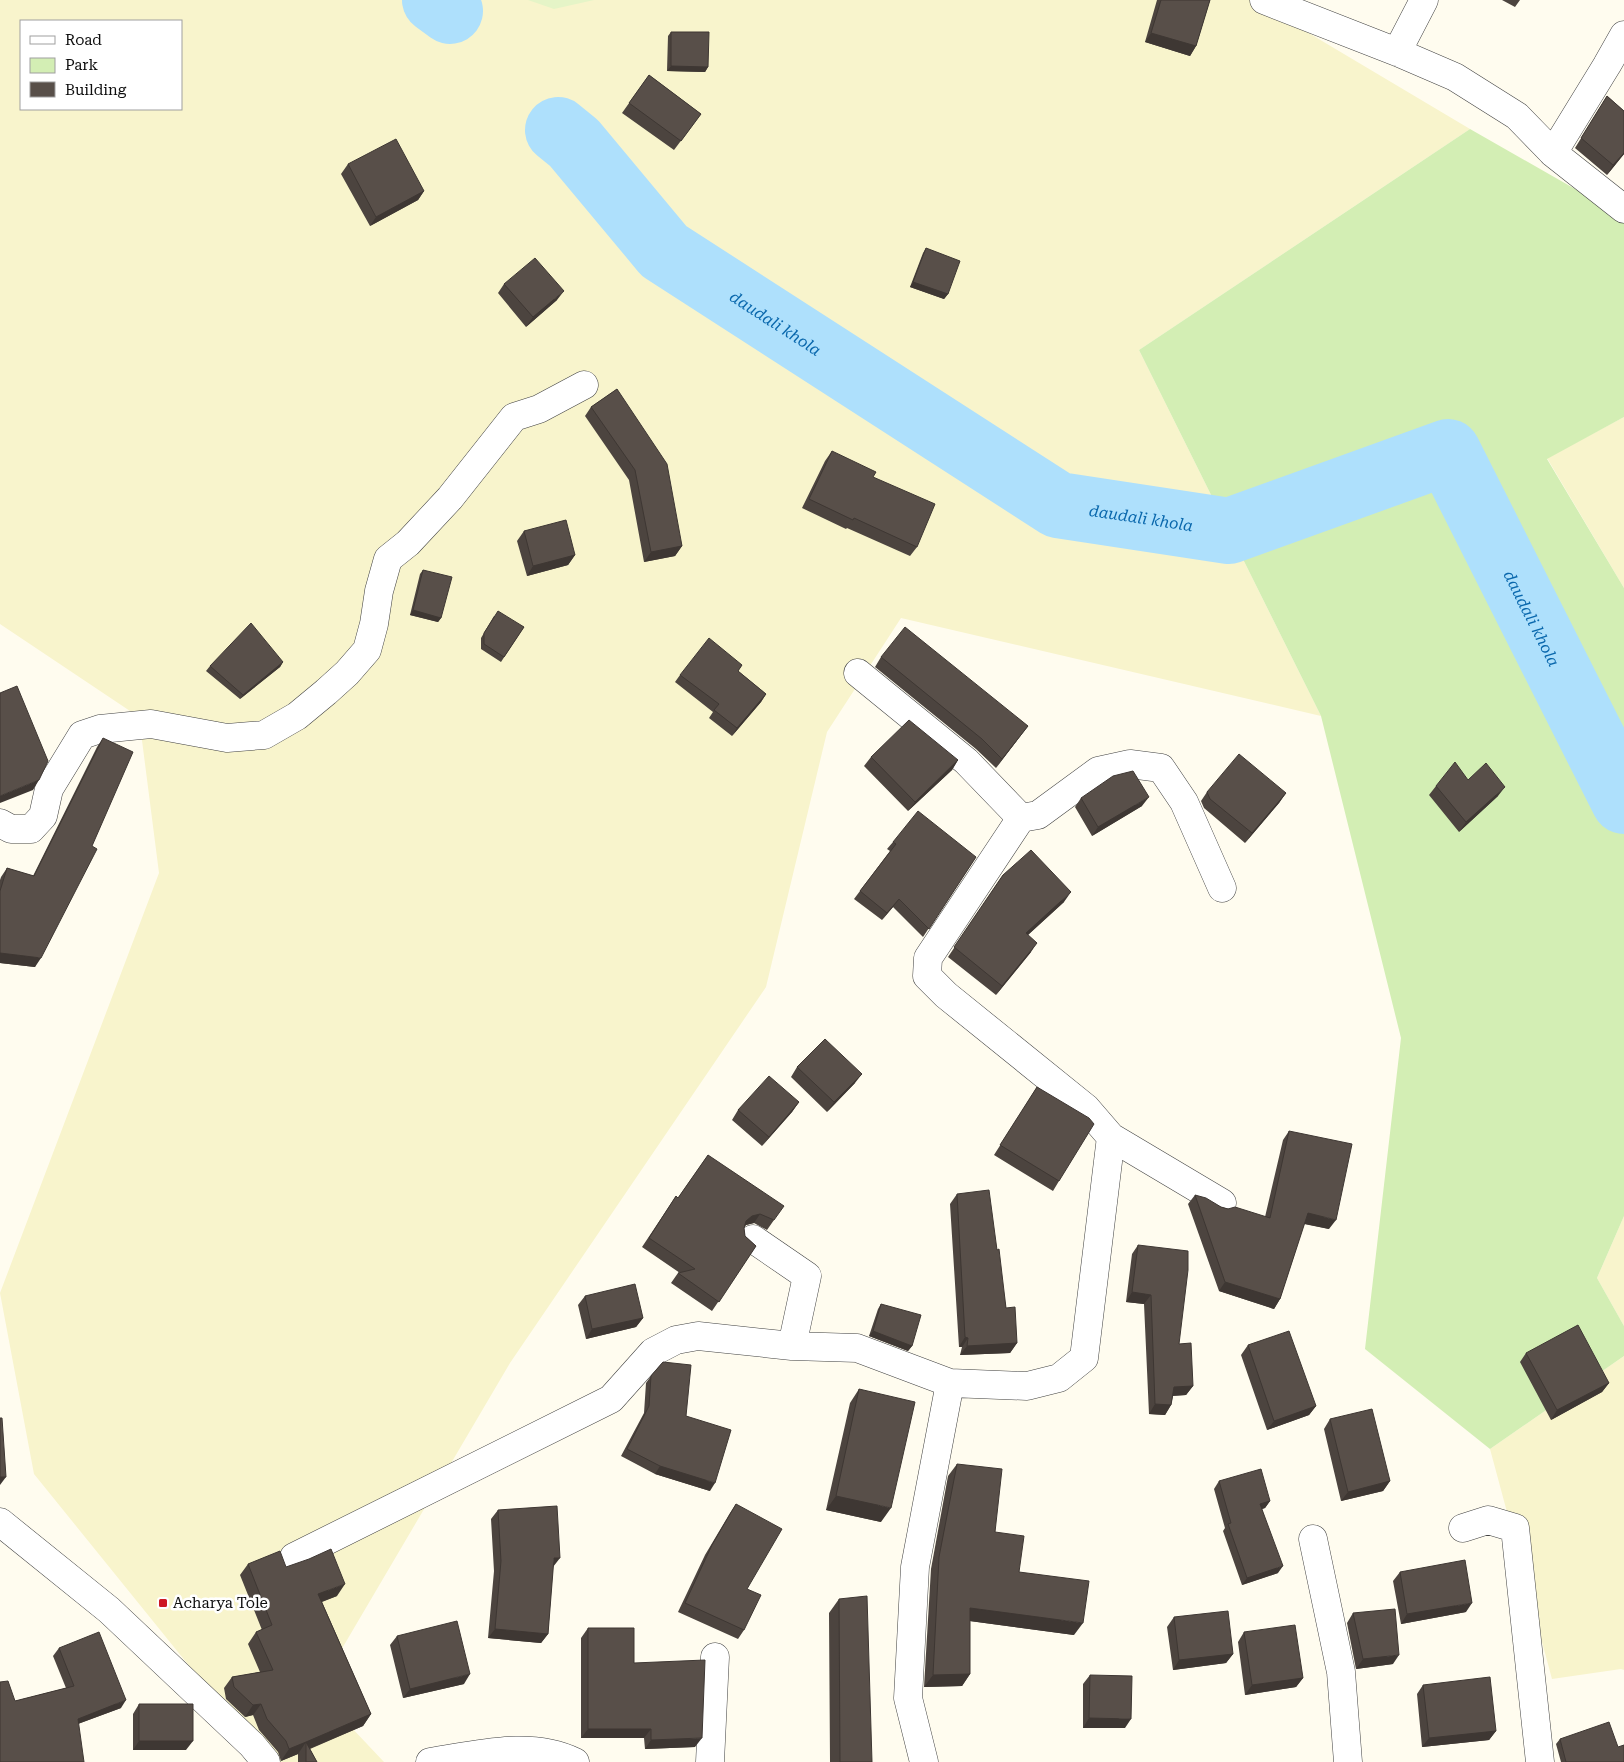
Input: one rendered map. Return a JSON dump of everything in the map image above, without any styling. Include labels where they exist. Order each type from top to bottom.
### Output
[{"type":"street","points":[[1264,0],[1455,77],[1516,116],[1553,153],[1624,210]]},
{"type":"street","points":[[1396,52],[1424,0]]},
{"type":"street","points":[[1553,153],[1624,35]]},
{"type":"street","points":[[0,822],[11,829],[31,829],[43,816],[49,789],[82,735],[100,729],[151,724],[227,738],[264,735],[297,716],[340,679],[367,650],[374,624],[379,591],[388,559],[408,543],[450,498],[514,417],[539,409],[584,385]]},
{"type":"street","points":[[858,673],[966,761],[1022,818]]},
{"type":"street","points":[[1222,888],[1184,802],[1161,768],[1130,764],[1098,771],[1038,815],[1022,818],[928,958],[927,976],[946,995],[1086,1108],[1111,1137],[1222,1204]]},
{"type":"street","points":[[294,1557],[611,1399],[653,1352],[676,1340],[698,1336],[792,1346],[857,1348],[950,1383],[1027,1386],[1059,1378],[1084,1358],[1111,1137]]},
{"type":"street","points":[[753,1239],[807,1276],[792,1346]]},
{"type":"street","points":[[924,1762],[908,1698],[915,1567],[950,1383]]},
{"type":"street","points":[[1463,1528],[1488,1520],[1516,1528],[1540,1762]]},
{"type":"street","points":[[0,1522],[108,1610],[252,1745],[266,1762]]},
{"type":"street","points":[[1313,1539],[1341,1672],[1348,1762]]},
{"type":"street","points":[[710,1762],[715,1657]]},
{"type":"street","points":[[430,1762],[520,1749],[560,1755],[575,1762]]},
{"type":"shaded area","points":[[0,0],[1253,0],[1470,129],[1139,350],[1321,716],[901,618],[827,732],[766,987],[510,1363],[317,1691],[384,1762],[267,1762],[34,1474],[0,1293],[159,873],[139,717],[0,624]]},
{"type":"shaded area","points":[[1624,417],[1624,588],[1547,458]]},
{"type":"shaded area","points":[[1624,1216],[1624,1326],[1597,1278]]},
{"type":"shaded area","points":[[1624,1356],[1624,1670],[1552,1679],[1490,1449]]},
{"type":"green space","points":[[528,0],[594,0],[554,9]]},
{"type":"green space","points":[[1470,129],[1624,217],[1624,417],[1547,459],[1624,588],[1624,1216],[1597,1278],[1624,1326],[1624,1356],[1490,1449],[1365,1349],[1401,1038],[1321,716],[1139,350]]},
{"type":"building","points":[[1161,0],[1210,0],[1196,46],[1151,33]]},
{"type":"building","points":[[671,32],[709,32],[708,67],[671,66]]},
{"type":"building","points":[[649,75],[701,114],[681,141],[629,103]]},
{"type":"building","points":[[1607,96],[1624,111],[1624,153],[1613,165],[1581,138]]},
{"type":"building","points":[[396,139],[424,191],[376,217],[348,164]]},
{"type":"building","points":[[926,248],[960,261],[948,294],[913,282]]},
{"type":"building","points":[[535,258],[564,291],[533,317],[504,284]]},
{"type":"building","points":[[617,389],[667,464],[682,546],[651,552],[635,470],[591,407]]},
{"type":"building","points":[[832,451],[876,472],[873,477],[935,504],[917,547],[809,499]]},
{"type":"building","points":[[566,520],[575,555],[533,566],[524,531]]},
{"type":"building","points":[[423,570],[452,577],[441,618],[413,610]]},
{"type":"building","points":[[498,611],[524,627],[504,657],[484,644],[484,633]]},
{"type":"building","points":[[251,623],[283,662],[243,695],[210,666]]},
{"type":"building","points":[[905,627],[1028,726],[1002,759],[982,739],[881,657]]},
{"type":"building","points":[[709,638],[742,665],[738,671],[766,694],[737,728],[714,710],[719,704],[680,675]]},
{"type":"building","points":[[17,686],[48,761],[39,780],[0,796],[0,693]]},
{"type":"building","points":[[909,720],[958,760],[915,802],[871,757]]},
{"type":"building","points":[[103,738],[133,752],[92,846],[97,849],[41,958],[0,953],[0,891],[7,868],[34,876]]},
{"type":"building","points":[[1239,754],[1286,793],[1252,833],[1210,799],[1207,792]]},
{"type":"building","points":[[1455,762],[1468,780],[1486,763],[1505,787],[1466,822],[1436,786]]},
{"type":"building","points":[[1133,771],[1149,797],[1098,827],[1081,798],[1113,776]]},
{"type":"building","points":[[918,811],[976,857],[929,929],[899,899],[887,913],[860,891],[896,844],[893,842]]},
{"type":"building","points":[[1031,850],[1071,892],[1026,933],[1037,943],[1002,986],[954,947],[1003,875]]},
{"type":"building","points":[[825,1039],[862,1074],[834,1102],[797,1067]]},
{"type":"building","points":[[769,1076],[799,1102],[769,1137],[738,1110]]},
{"type":"building","points":[[1037,1087],[1089,1118],[1094,1124],[1059,1181],[1000,1145]]},
{"type":"building","points":[[1289,1131],[1352,1144],[1336,1220],[1308,1213],[1280,1299],[1225,1282],[1195,1195],[1206,1198],[1221,1207],[1228,1209],[1235,1207],[1270,1218]]},
{"type":"building","points":[[708,1155],[784,1206],[774,1220],[760,1214],[752,1216],[746,1221],[744,1228],[745,1236],[756,1246],[719,1302],[678,1273],[695,1269],[649,1238],[676,1196],[678,1198]]},
{"type":"building","points":[[989,1190],[1006,1308],[1015,1307],[1017,1343],[967,1346],[968,1338],[965,1337],[957,1194]]},
{"type":"building","points":[[1138,1245],[1188,1251],[1188,1270],[1179,1344],[1191,1343],[1193,1386],[1174,1387],[1171,1405],[1155,1404],[1151,1295],[1132,1292]]},
{"type":"building","points":[[635,1284],[643,1318],[592,1329],[585,1296]]},
{"type":"building","points":[[881,1304],[921,1315],[912,1346],[873,1331]]},
{"type":"building","points":[[1578,1325],[1609,1383],[1557,1410],[1526,1353]]},
{"type":"building","points":[[1289,1331],[1316,1406],[1274,1421],[1248,1345]]},
{"type":"building","points":[[663,1362],[691,1365],[686,1416],[731,1430],[715,1483],[660,1466],[627,1449],[649,1406],[651,1376]]},
{"type":"building","points":[[859,1389],[915,1402],[891,1508],[836,1496]]},
{"type":"building","points":[[1372,1409],[1390,1481],[1348,1492],[1330,1419]]},
{"type":"building","points":[[0,1418],[2,1418],[6,1477],[0,1477]]},
{"type":"building","points":[[957,1464],[1002,1469],[995,1532],[1024,1536],[1019,1572],[1089,1581],[1083,1623],[970,1608],[970,1674],[933,1675],[939,1557]]},
{"type":"building","points":[[1261,1469],[1270,1501],[1260,1504],[1283,1566],[1247,1578],[1228,1524],[1231,1523],[1219,1481]]},
{"type":"building","points":[[736,1504],[782,1529],[747,1589],[761,1595],[744,1630],[685,1603],[712,1545]]},
{"type":"building","points":[[557,1506],[560,1558],[554,1558],[548,1634],[495,1629],[501,1561],[498,1510]]},
{"type":"building","points":[[331,1549],[345,1584],[318,1594],[371,1714],[289,1749],[286,1741],[267,1719],[261,1704],[253,1705],[234,1687],[232,1677],[273,1670],[256,1632],[272,1625],[248,1564],[280,1551],[286,1567]]},
{"type":"building","points":[[1465,1560],[1472,1603],[1407,1614],[1400,1572]]},
{"type":"building","points":[[867,1596],[872,1762],[840,1762],[839,1599]]},
{"type":"building","points":[[1395,1609],[1399,1655],[1363,1659],[1353,1613]]},
{"type":"building","points":[[1228,1611],[1233,1654],[1179,1660],[1174,1617]]},
{"type":"building","points":[[457,1621],[470,1674],[410,1689],[397,1636]]},
{"type":"building","points":[[1295,1625],[1303,1678],[1252,1685],[1244,1632]]},
{"type":"building","points":[[588,1628],[634,1628],[634,1663],[705,1660],[702,1738],[651,1740],[651,1729],[588,1729]]},
{"type":"building","points":[[99,1632],[126,1700],[78,1719],[84,1762],[0,1762],[0,1682],[8,1681],[15,1701],[74,1686],[59,1648]]},
{"type":"building","points":[[1090,1675],[1132,1676],[1131,1719],[1089,1718]]},
{"type":"building","points":[[1490,1677],[1496,1731],[1429,1738],[1423,1685]]},
{"type":"building","points":[[139,1704],[193,1704],[193,1741],[139,1741]]},
{"type":"building","points":[[1609,1722],[1618,1747],[1624,1745],[1624,1762],[1566,1762],[1560,1739]]},
{"type":"building","points":[[306,1742],[317,1762],[306,1762]]},
{"type":"waterway","name":"daudali khola","points":[[435,0],[450,11]]},
{"type":"waterway","name":"daudali khola","points":[[558,130],[574,143],[664,251],[1058,505],[1229,531],[1448,452],[1624,801]]},
{"type":"place","name":"Acharya Tole","points":[[163,1603]]}]
